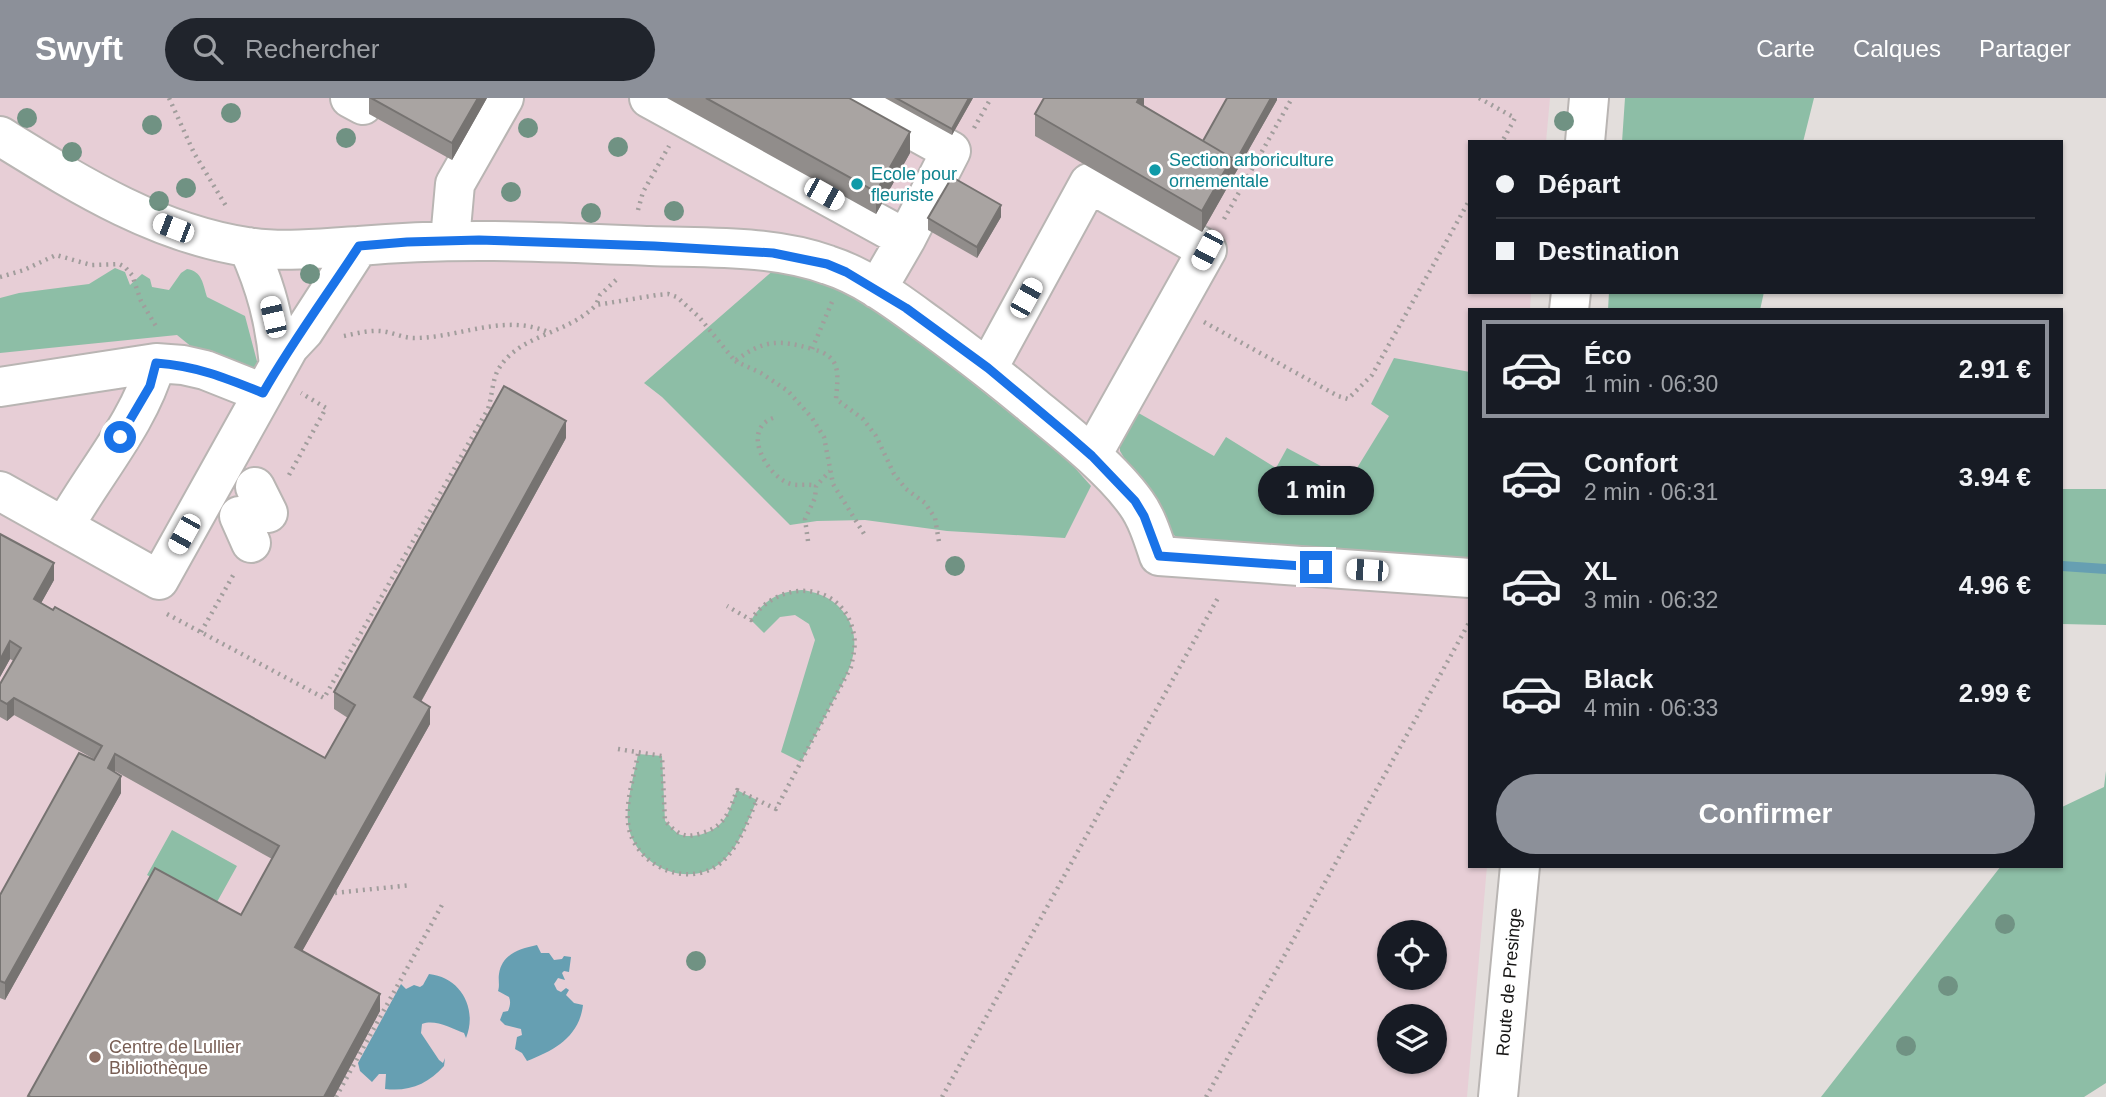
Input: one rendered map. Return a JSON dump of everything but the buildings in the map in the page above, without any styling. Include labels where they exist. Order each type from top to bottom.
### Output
[{"type":"street","points":[[450,240],[455,184],[504,98]]},
{"type":"street","points":[[649,98],[906,239]]},
{"type":"street","points":[[855,98],[951,151],[877,289]]},
{"type":"street","points":[[1585,140],[1589,98]]},
{"type":"street","points":[[0,136],[89,190],[135,213],[195,236],[248,247],[291,250],[450,240],[629,259],[773,253],[827,264],[877,289],[988,368],[1092,456],[1135,501],[1144,516],[1159,556],[1468,578]]},
{"type":"street","points":[[988,368],[1089,183],[1207,250],[1092,456]]},
{"type":"street","points":[[0,491],[64,527],[126,577],[159,580],[289,347],[304,331],[359,246]]},
{"type":"street","points":[[248,247],[268,294],[276,335],[271,379]]},
{"type":"street","points":[[0,387],[156,363],[271,379]]},
{"type":"street","points":[[64,527],[150,386],[156,363]]},
{"type":"street","name":"Route de Presinge","points":[[1498,1097],[1520,868]]},
{"type":"path","points":[[169,98],[194,153],[248,247]]},
{"type":"path","points":[[1207,250],[1292,98]]},
{"type":"path","points":[[1479,98],[1515,118],[1503,140]]},
{"type":"path","points":[[324,698],[488,409],[497,372],[507,358],[523,345],[581,320],[596,305],[629,259],[643,192],[670,145]]},
{"type":"path","points":[[1176,306],[1338,396],[1349,399],[1373,374],[1468,204]]},
{"type":"path","points":[[0,278],[56,256],[91,265],[119,264],[132,275],[141,301],[152,317]]},
{"type":"path","points":[[596,305],[657,295],[677,297],[699,317],[735,361],[761,373],[788,391],[824,437],[833,484],[866,537]]},
{"type":"path","points":[[812,349],[833,300]]},
{"type":"path","points":[[304,331],[321,337],[375,331],[416,338],[504,324],[523,325],[549,333]]},
{"type":"path","points":[[735,361],[757,346],[775,342],[789,342],[825,353],[832,360],[838,374],[836,399],[863,419],[876,436],[894,474],[906,489],[925,503],[935,518],[939,542]]},
{"type":"path","points":[[773,418],[766,421],[758,434],[761,454],[773,472],[790,484],[816,486]]},
{"type":"path","points":[[808,541],[804,519],[815,498],[816,486],[830,471]]},
{"type":"path","points":[[942,1097],[1239,562]]},
{"type":"path","points":[[126,577],[324,698],[332,698]]},
{"type":"path","points":[[618,749],[662,757],[665,821],[678,834],[690,836],[711,831],[728,814],[737,790],[776,809],[851,667],[854,635],[840,607],[824,595],[814,592],[794,590],[776,596],[758,609],[751,620],[727,606]]},
{"type":"path","points":[[1206,1097],[1468,625]]},
{"type":"path","points":[[638,754],[629,803],[629,825],[632,837],[641,852],[656,867],[692,874],[723,862],[740,838],[757,800]]},
{"type":"path","points":[[335,894],[411,885]]},
{"type":"path","points":[[336,1097],[442,905]]},
{"type":"shaded area","points":[[0,98],[1550,98],[1546,140],[1468,140],[1468,294],[1531,294],[1530,308],[1468,308],[1468,868],[1487,868],[1467,1097],[0,1097]]},
{"type":"green space","points":[[1625,98],[1814,98],[1804,140],[1622,140]]},
{"type":"green space","points":[[115,268],[125,272],[130,285],[142,274],[150,279],[152,287],[169,290],[187,269],[196,272],[207,297],[245,316],[258,365],[252,377],[209,361],[177,335],[0,353],[0,298],[89,284]]},
{"type":"green space","points":[[776,268],[829,274],[872,303],[1067,459],[1091,486],[1065,538],[947,531],[865,520],[817,521],[790,525],[662,397],[644,383]]},
{"type":"green space","points":[[1609,294],[1764,294],[1760,308],[1608,308]]},
{"type":"green space","points":[[1394,358],[1468,372],[1468,558],[1186,542],[1168,532],[1120,451],[1120,441],[1135,411],[1214,456],[1226,437],[1276,468],[1287,448],[1349,481],[1389,416],[1371,404]]},
{"type":"green space","points":[[2063,489],[2106,489],[2106,625],[2063,624]]},
{"type":"green space","points":[[802,590],[822,595],[838,606],[852,629],[854,653],[846,676],[801,762],[781,752],[815,640],[809,624],[795,615],[780,617],[764,633],[751,620],[772,598],[786,592]]},
{"type":"green space","points":[[638,754],[662,756],[665,821],[682,835],[699,835],[715,828],[725,818],[737,790],[757,800],[739,840],[723,861],[710,870],[682,874],[654,864],[643,855],[634,843],[628,820]]},
{"type":"green space","points":[[2106,771],[2106,1083],[2084,1097],[1821,1097],[1999,868],[2063,868],[2063,807],[2104,787]]},
{"type":"green space","points":[[172,830],[237,866],[212,911],[147,875]]},
{"type":"water","points":[[537,945],[541,953],[549,953],[554,960],[564,956],[571,957],[569,972],[562,973],[565,980],[558,978],[554,984],[561,992],[566,988],[569,990],[566,995],[574,1003],[583,1005],[576,1026],[564,1041],[527,1061],[522,1053],[515,1049],[517,1037],[522,1035],[521,1029],[505,1025],[500,1020],[503,1012],[508,1011],[510,1002],[509,997],[498,991],[499,976],[508,957]]},
{"type":"water","points":[[429,974],[450,981],[464,996],[470,1016],[466,1038],[464,1033],[443,1025],[422,1024],[421,1033],[439,1060],[443,1063],[445,1058],[444,1066],[418,1085],[385,1089],[386,1074],[379,1074],[372,1082],[360,1071],[358,1063],[401,984],[406,989],[414,985],[420,987]]},
{"type":"waterway","points":[[2063,566],[2106,569]]},
{"type":"place","name":"Section arboriculture ornementale","points":[[1155,170]]},
{"type":"place","name":"Ecole pour fleuriste","points":[[857,184]]},
{"type":"place","name":"Centre de Lullier Bibliothèque","points":[[95,1057]]},
{"type":"route","points":[[120,437],[150,386],[156,363],[205,370],[263,393],[289,347],[304,331],[359,246],[479,240],[773,253],[827,264],[846,272],[906,308],[988,368],[1092,456],[1135,501],[1144,516],[1159,556],[1316,567]]}]
